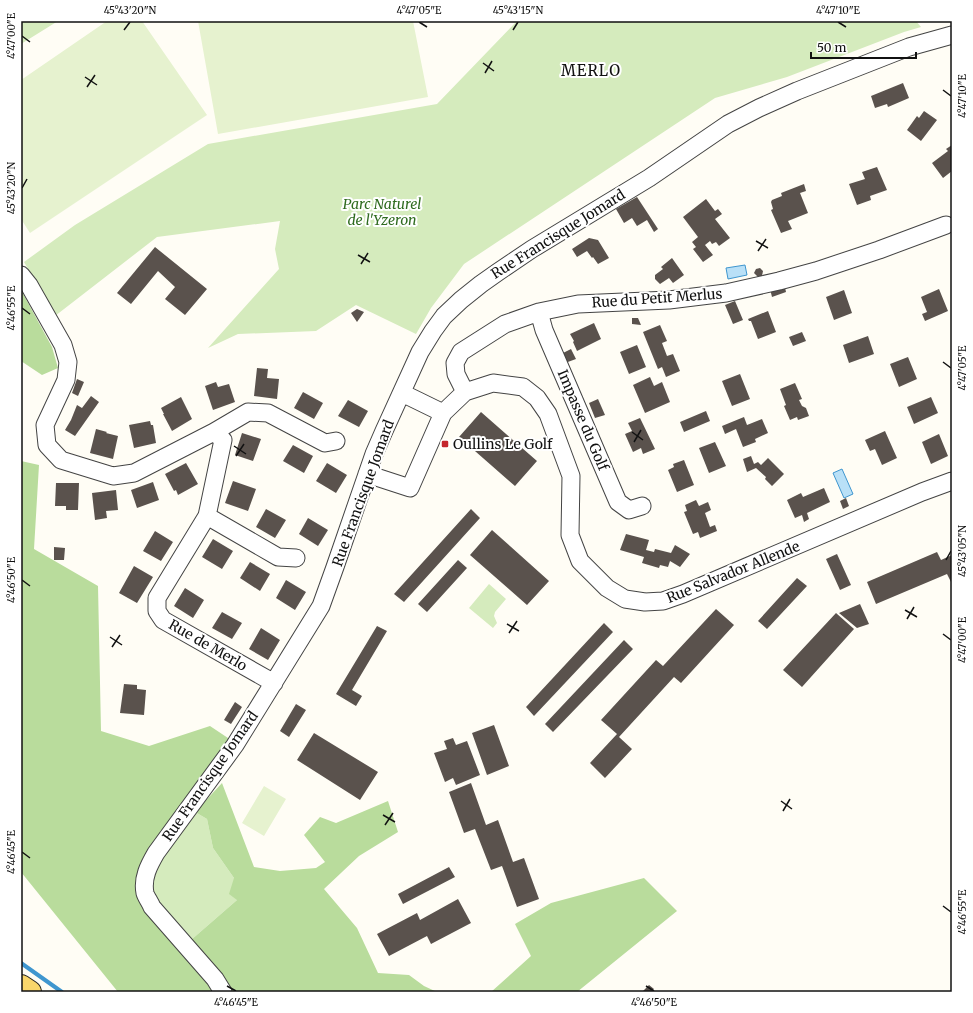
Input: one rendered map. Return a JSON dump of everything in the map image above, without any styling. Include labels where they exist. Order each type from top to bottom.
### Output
[{"type":"main road","points":[[21,986],[30,992]]},
{"type":"street","name":"Rue Francisque Jomard","points":[[223,992],[215,979],[152,907],[145,894],[144,880],[148,866],[235,745],[320,606],[384,431],[420,352],[444,316],[481,284],[526,253],[649,178],[728,124],[797,91],[909,47],[952,35]]},
{"type":"street","name":"Rue du Petit Merlus","points":[[465,392],[456,374],[455,363],[461,352],[504,324],[539,312],[578,304],[669,300],[726,293],[816,271],[950,225]]},
{"type":"street","points":[[21,275],[29,285],[62,345],[68,362],[66,380],[45,425],[47,445],[62,460],[113,476],[134,473],[214,432],[248,412],[268,413],[325,443],[336,441]]},
{"type":"street","name":"Impasse du Golf","points":[[539,312],[547,337],[618,502],[629,510],[642,506]]},
{"type":"street","name":"Rue Salvador Allende","points":[[367,474],[410,488],[443,413],[465,392],[493,383],[523,387],[537,398],[548,414],[571,476],[570,535],[580,561],[607,588],[625,599],[645,602],[664,601],[683,594],[922,492],[952,481]]},
{"type":"street","points":[[402,393],[443,413]]},
{"type":"street","name":"Rue de Merlo","points":[[214,432],[223,440],[207,516],[157,598],[157,611],[163,620],[274,683]]},
{"type":"street","points":[[207,516],[278,557],[296,558]]},
{"type":"green space","points":[[21,21],[58,21],[21,44]]},
{"type":"green space","points":[[107,21],[142,21],[207,115],[30,233],[21,219],[21,80]]},
{"type":"green space","points":[[198,21],[413,21],[428,97],[218,134]]},
{"type":"green space","name":"Parc Naturel de l'Yzeron","points":[[517,21],[916,21],[921,27],[904,32],[787,77],[715,98],[464,264],[431,308],[416,334],[356,305],[316,331],[238,334],[208,348],[279,269],[275,249],[280,221],[157,237],[55,316],[24,262],[75,225],[208,144],[437,104]]},
{"type":"green space","points":[[21,290],[52,347],[58,368],[42,375],[21,361]]},
{"type":"green space","points":[[21,461],[39,465],[34,549],[98,586],[101,731],[149,746],[210,726],[231,740],[136,891],[191,940],[237,900],[229,894],[234,878],[213,848],[207,819],[195,812],[222,783],[254,867],[280,871],[316,868],[325,862],[304,835],[320,817],[336,823],[388,801],[398,832],[359,856],[324,889],[357,928],[378,973],[409,975],[424,986],[437,992],[118,992],[21,872]]},
{"type":"green space","points":[[489,584],[506,599],[495,612],[494,616],[497,623],[493,628],[469,608]]},
{"type":"green space","points":[[264,786],[286,799],[264,836],[242,823]]},
{"type":"green space","points":[[195,812],[207,819],[213,848],[234,878],[237,900],[191,940],[156,898],[152,885],[157,866]]},
{"type":"green space","points":[[644,878],[677,911],[577,992],[491,992],[531,956],[515,924],[551,903]]},
{"type":"water","points":[[745,265],[747,275],[728,279],[726,268]]},
{"type":"water","points":[[842,469],[853,494],[844,498],[833,473]]},
{"type":"building","points":[[903,83],[909,98],[888,107],[887,104],[875,108],[871,96]]},
{"type":"building","points":[[924,111],[937,120],[921,141],[907,130],[917,116],[919,118]]},
{"type":"building","points":[[952,145],[952,171],[943,178],[932,163],[948,151],[946,149]]},
{"type":"building","points":[[877,167],[887,190],[870,196],[871,200],[857,205],[849,184],[865,179],[862,172]]},
{"type":"building","points":[[804,184],[806,191],[800,193],[808,213],[788,221],[792,229],[781,233],[771,210],[773,209],[771,202],[772,200],[782,196],[781,193]]},
{"type":"building","points":[[637,197],[658,229],[654,232],[647,220],[637,226],[632,218],[624,223],[616,209]]},
{"type":"building","points":[[706,199],[715,211],[718,209],[722,214],[715,219],[730,238],[719,246],[716,242],[712,244],[710,241],[705,245],[713,255],[703,262],[693,249],[696,247],[692,242],[698,237],[683,217]]},
{"type":"building","points":[[589,238],[598,240],[609,258],[598,264],[587,251],[577,257],[572,249]]},
{"type":"building","points":[[155,247],[207,289],[185,315],[165,299],[175,287],[158,271],[131,304],[117,293]]},
{"type":"building","points":[[672,258],[684,275],[673,283],[669,278],[660,284],[655,279],[655,275],[663,269],[661,267]]},
{"type":"building","points":[[760,268],[763,271],[762,276],[758,277],[754,273],[756,269]]},
{"type":"building","points":[[784,283],[786,292],[772,297],[770,289]]},
{"type":"building","points":[[939,289],[948,311],[925,321],[922,314],[927,312],[921,297]]},
{"type":"building","points":[[844,290],[852,313],[834,320],[826,297]]},
{"type":"building","points":[[735,301],[743,320],[733,324],[725,305]]},
{"type":"building","points":[[357,309],[364,312],[357,322],[351,313]]},
{"type":"building","points":[[768,311],[776,332],[758,339],[751,321],[748,319]]},
{"type":"building","points":[[632,318],[638,318],[641,325],[632,324]]},
{"type":"building","points":[[594,323],[601,339],[577,351],[570,334]]},
{"type":"building","points":[[660,325],[667,341],[662,343],[667,356],[673,354],[680,371],[666,377],[662,367],[658,369],[643,332]]},
{"type":"building","points":[[802,332],[806,341],[793,346],[789,337]]},
{"type":"building","points":[[868,336],[874,354],[849,363],[843,345]]},
{"type":"building","points":[[637,345],[646,367],[629,374],[620,352]]},
{"type":"building","points":[[571,349],[576,359],[565,363],[561,354]]},
{"type":"building","points":[[908,357],[917,379],[899,387],[890,364]]},
{"type":"building","points":[[257,368],[268,369],[267,378],[279,379],[277,399],[254,396]]},
{"type":"building","points":[[740,374],[750,399],[732,406],[722,381]]},
{"type":"building","points":[[650,377],[654,386],[662,382],[670,402],[645,413],[633,385]]},
{"type":"building","points":[[77,379],[84,382],[78,396],[72,393]]},
{"type":"building","points":[[216,382],[218,387],[229,384],[235,402],[213,410],[205,386]]},
{"type":"building","points":[[795,383],[802,399],[799,400],[802,406],[806,408],[809,416],[798,420],[797,417],[790,420],[784,406],[786,405],[780,389]]},
{"type":"building","points":[[303,392],[323,403],[314,419],[294,408]]},
{"type":"building","points":[[91,396],[99,402],[75,436],[65,430],[77,405],[82,408]]},
{"type":"building","points":[[181,397],[192,419],[172,431],[161,408]]},
{"type":"building","points":[[931,397],[938,413],[914,424],[907,407]]},
{"type":"building","points":[[598,399],[605,415],[595,418],[589,403]]},
{"type":"building","points":[[348,400],[368,411],[359,427],[338,416]]},
{"type":"building","points":[[706,411],[710,421],[684,432],[680,422]]},
{"type":"building","points":[[481,412],[537,461],[515,486],[459,437]]},
{"type":"building","points":[[744,417],[747,425],[762,419],[768,433],[755,439],[756,442],[743,447],[736,429],[725,434],[722,426]]},
{"type":"building","points":[[640,418],[655,449],[643,454],[641,448],[633,452],[625,434],[632,431],[628,423]]},
{"type":"building","points":[[150,421],[151,425],[153,425],[156,443],[134,448],[129,425]]},
{"type":"building","points":[[96,429],[118,436],[113,459],[90,453]]},
{"type":"building","points":[[885,431],[897,458],[882,465],[875,449],[870,451],[865,440]]},
{"type":"building","points":[[242,433],[261,439],[253,461],[235,455]]},
{"type":"building","points":[[939,434],[948,456],[931,464],[922,442]]},
{"type":"building","points":[[715,442],[726,466],[709,473],[699,448]]},
{"type":"building","points":[[293,445],[313,456],[304,473],[283,461]]},
{"type":"building","points":[[751,456],[754,464],[758,462],[761,465],[768,458],[784,474],[772,486],[765,479],[766,477],[756,468],[747,472],[743,459]]},
{"type":"building","points":[[684,460],[694,485],[677,492],[668,470],[674,467],[673,464]]},
{"type":"building","points":[[186,463],[198,484],[178,495],[176,490],[174,491],[165,474]]},
{"type":"building","points":[[327,463],[347,475],[336,493],[316,481]]},
{"type":"building","points":[[233,481],[256,489],[248,511],[225,503]]},
{"type":"building","points":[[153,482],[159,500],[137,508],[131,490]]},
{"type":"building","points":[[56,483],[79,483],[78,510],[66,510],[66,506],[55,506]]},
{"type":"building","points":[[824,488],[830,502],[807,513],[809,519],[804,522],[802,515],[795,518],[787,500],[801,493],[803,497]]},
{"type":"building","points":[[116,490],[118,510],[106,511],[107,518],[95,520],[92,493]]},
{"type":"building","points":[[846,498],[849,506],[843,509],[840,501]]},
{"type":"building","points":[[696,500],[699,506],[708,502],[711,510],[705,513],[710,527],[715,525],[717,531],[700,538],[698,532],[693,534],[684,512],[687,511],[685,505]]},
{"type":"building","points":[[266,509],[286,520],[275,538],[256,527]]},
{"type":"building","points":[[471,509],[480,518],[404,602],[394,594]]},
{"type":"building","points":[[308,518],[328,530],[318,546],[299,534]]},
{"type":"building","points":[[492,530],[549,581],[527,605],[470,555]]},
{"type":"building","points":[[155,531],[173,542],[161,561],[143,551]]},
{"type":"building","points":[[626,534],[649,540],[646,550],[654,552],[655,549],[671,553],[675,545],[690,554],[680,567],[670,561],[668,567],[660,565],[659,568],[642,563],[644,557],[620,550]]},
{"type":"building","points":[[213,539],[233,551],[222,569],[202,557]]},
{"type":"building","points":[[54,547],[65,548],[64,560],[54,560]]},
{"type":"building","points":[[937,552],[941,560],[952,555],[951,582],[947,574],[876,604],[867,582]]},
{"type":"building","points":[[837,554],[851,585],[840,590],[826,559]]},
{"type":"building","points":[[458,560],[467,568],[427,612],[418,604]]},
{"type":"building","points":[[250,562],[270,574],[260,591],[240,578]]},
{"type":"building","points":[[134,566],[153,577],[137,603],[119,593]]},
{"type":"building","points":[[797,578],[807,586],[767,629],[758,621]]},
{"type":"building","points":[[286,580],[306,592],[295,610],[276,598]]},
{"type":"building","points":[[185,588],[204,600],[193,618],[174,606]]},
{"type":"building","points":[[860,604],[869,624],[857,628],[839,613]]},
{"type":"building","points":[[716,609],[734,625],[681,683],[674,677],[619,737],[632,749],[605,778],[590,763],[617,734],[601,720],[656,660],[663,666]]},
{"type":"building","points":[[222,612],[242,623],[232,639],[212,628]]},
{"type":"building","points":[[836,613],[854,629],[802,687],[783,670]]},
{"type":"building","points":[[604,623],[613,632],[534,716],[526,707]]},
{"type":"building","points":[[377,626],[387,631],[352,690],[362,696],[356,706],[336,694]]},
{"type":"building","points":[[261,628],[280,640],[268,660],[249,649]]},
{"type":"building","points":[[624,640],[633,649],[553,732],[545,724]]},
{"type":"building","points":[[124,684],[137,685],[137,689],[146,690],[144,715],[120,713]]},
{"type":"building","points":[[235,702],[242,707],[231,724],[224,720]]},
{"type":"building","points":[[296,704],[306,710],[289,737],[280,731]]},
{"type":"building","points":[[494,725],[509,766],[487,775],[472,733]]},
{"type":"building","points":[[314,733],[378,772],[360,800],[297,760]]},
{"type":"building","points":[[453,738],[456,745],[467,741],[480,775],[456,785],[453,778],[445,782],[434,753],[447,749],[444,741]]},
{"type":"building","points":[[471,783],[486,825],[498,820],[513,862],[524,858],[539,899],[517,907],[502,866],[491,870],[475,829],[464,833],[449,792]]},
{"type":"building","points":[[449,867],[455,877],[403,904],[398,894]]},
{"type":"building","points":[[458,899],[471,923],[431,944],[427,936],[389,956],[377,934],[417,913],[420,920]]},
{"type":"building","points":[[649,985],[654,989],[651,992],[642,992]]},
{"type":"waterway","points":[[21,963],[62,992]]},
{"type":"place","name":"Oullins Le Golf","points":[[445,444]]},
{"type":"district","name":"MERLO","points":[[591,70]]}]
